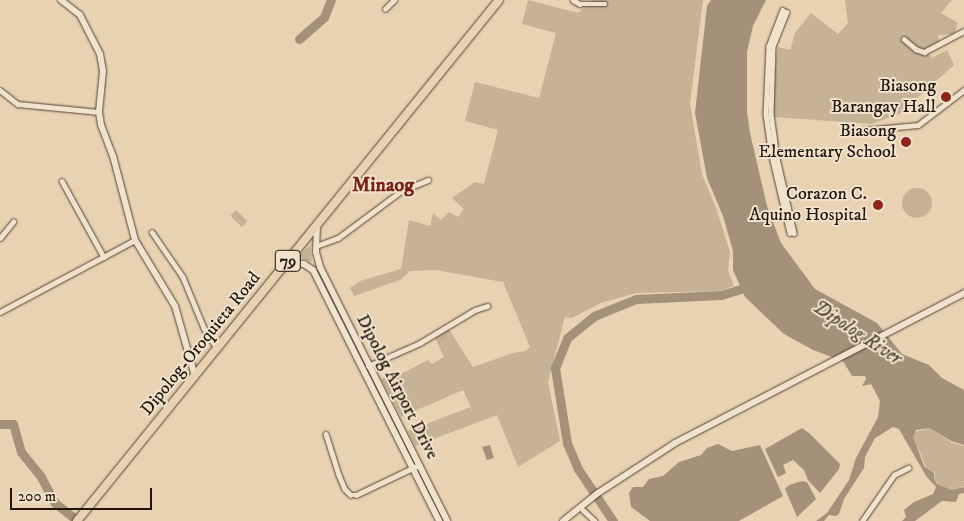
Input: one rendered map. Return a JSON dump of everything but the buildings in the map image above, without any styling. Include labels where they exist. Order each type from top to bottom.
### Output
[{"type":"highway","name":"Dipolog-Oroquieta Road","points":[[77,521],[499,0]]},
{"type":"main road","points":[[61,0],[80,15],[100,54],[103,71],[99,112],[135,240],[174,306],[194,376]]},
{"type":"main road","name":"Dipolog Airport Drive","points":[[317,224],[316,246],[320,267],[366,367],[416,467],[447,521]]},
{"type":"main road","points":[[286,262],[304,264],[313,270],[320,267]]},
{"type":"main road","name":"Dipolog Airport Drive","points":[[313,270],[366,367]]},
{"type":"main road","points":[[563,521],[598,493],[690,435],[964,293]]},
{"type":"main road","name":"Dipolog Airport Drive","points":[[416,467],[439,521]]},
{"type":"street","points":[[385,9],[394,0]]},
{"type":"street","points":[[573,0],[580,4],[606,4]]},
{"type":"street","points":[[785,11],[769,46],[766,114],[772,156],[792,233]]},
{"type":"street","points":[[904,39],[916,49],[924,52],[964,31]]},
{"type":"street","points":[[0,90],[18,104],[99,112]]},
{"type":"street","points":[[864,130],[918,125],[964,90]]},
{"type":"street","points":[[316,246],[338,238],[401,192],[428,180]]},
{"type":"street","points":[[62,181],[104,257]]},
{"type":"street","points":[[0,238],[13,222]]},
{"type":"street","points":[[152,232],[183,277],[204,328],[217,348]]},
{"type":"street","points":[[0,312],[135,240]]},
{"type":"street","points":[[366,367],[426,340],[469,313],[487,306]]},
{"type":"street","points":[[326,434],[339,475],[345,489],[351,495],[356,495],[416,467]]},
{"type":"street","points":[[862,521],[894,475],[908,468]]},
{"type":"street","points":[[584,510],[594,521]]},
{"type":"shaded area","points":[[528,0],[578,13],[592,0],[703,0],[690,104],[702,174],[716,208],[730,252],[728,271],[734,286],[719,291],[636,293],[601,303],[572,318],[565,317],[548,382],[560,441],[518,467],[497,415],[415,446],[408,431],[471,407],[463,390],[401,417],[381,379],[405,372],[428,360],[432,364],[444,357],[434,336],[448,328],[473,367],[513,353],[526,351],[530,347],[503,282],[436,270],[410,271],[400,280],[354,296],[350,288],[360,281],[401,269],[409,220],[430,226],[433,213],[441,220],[449,212],[458,217],[464,209],[452,198],[475,182],[484,184],[498,130],[465,121],[475,82],[539,98],[556,33],[522,24]]},
{"type":"shaded area","points":[[845,0],[952,0],[941,13],[958,23],[954,34],[938,35],[939,42],[929,54],[932,58],[947,50],[954,65],[899,114],[872,124],[774,117],[773,79],[778,47],[790,50],[795,33],[811,13],[838,34],[848,23]]},
{"type":"shaded area","points":[[917,188],[928,192],[932,203],[928,214],[917,218],[906,214],[902,203],[906,192]]},
{"type":"shaded area","points":[[236,210],[247,221],[242,227],[230,216]]},
{"type":"shaded area","points":[[310,245],[312,262],[298,257]]},
{"type":"shaded area","points":[[931,428],[952,443],[964,446],[964,486],[951,490],[941,488],[934,479],[935,473],[926,467],[913,436],[914,432]]},
{"type":"water","points":[[711,0],[766,0],[753,26],[747,52],[747,112],[767,206],[781,243],[815,289],[877,323],[902,354],[929,365],[942,378],[964,390],[964,445],[951,441],[930,428],[916,430],[913,436],[924,466],[934,473],[934,479],[937,484],[951,490],[964,487],[964,493],[959,494],[956,502],[942,501],[915,521],[902,521],[906,517],[904,510],[914,502],[933,494],[936,487],[926,476],[899,429],[893,427],[875,438],[865,457],[864,468],[844,499],[839,514],[836,516],[829,515],[824,521],[816,521],[827,513],[849,480],[856,458],[878,417],[880,401],[871,384],[862,386],[866,379],[865,376],[852,376],[843,361],[813,350],[784,334],[745,297],[733,270],[733,251],[723,216],[707,178],[695,113],[707,6]]},
{"type":"water","points":[[802,428],[840,464],[839,469],[820,493],[808,480],[804,470],[793,460],[783,465],[786,473],[778,477],[765,449]]},
{"type":"water","points":[[718,444],[732,451],[760,445],[783,496],[739,521],[650,521],[631,507],[629,493],[633,487],[643,487],[649,479],[663,476],[679,462],[701,455],[707,448]]},
{"type":"water","points":[[490,445],[494,458],[487,460],[482,447]]},
{"type":"water","points":[[802,481],[807,482],[816,499],[797,517],[785,489],[789,485]]},
{"type":"waterway","points":[[299,39],[324,17],[331,0]]},
{"type":"waterway","name":"Dipolog River","points":[[613,521],[578,469],[567,443],[555,368],[567,338],[594,316],[636,299],[721,295],[751,286]]},
{"type":"waterway","points":[[0,424],[13,424],[21,452],[41,477],[55,503],[73,517]]},
{"type":"place","name":"Biasong Barangay Hall","points":[[946,97]]},
{"type":"place","name":"Biasong Elementary School","points":[[906,142]]},
{"type":"place","name":"Corazon C. Aquino Hospital","points":[[878,205]]},
{"type":"district","name":"Minaog","points":[[383,185]]}]
